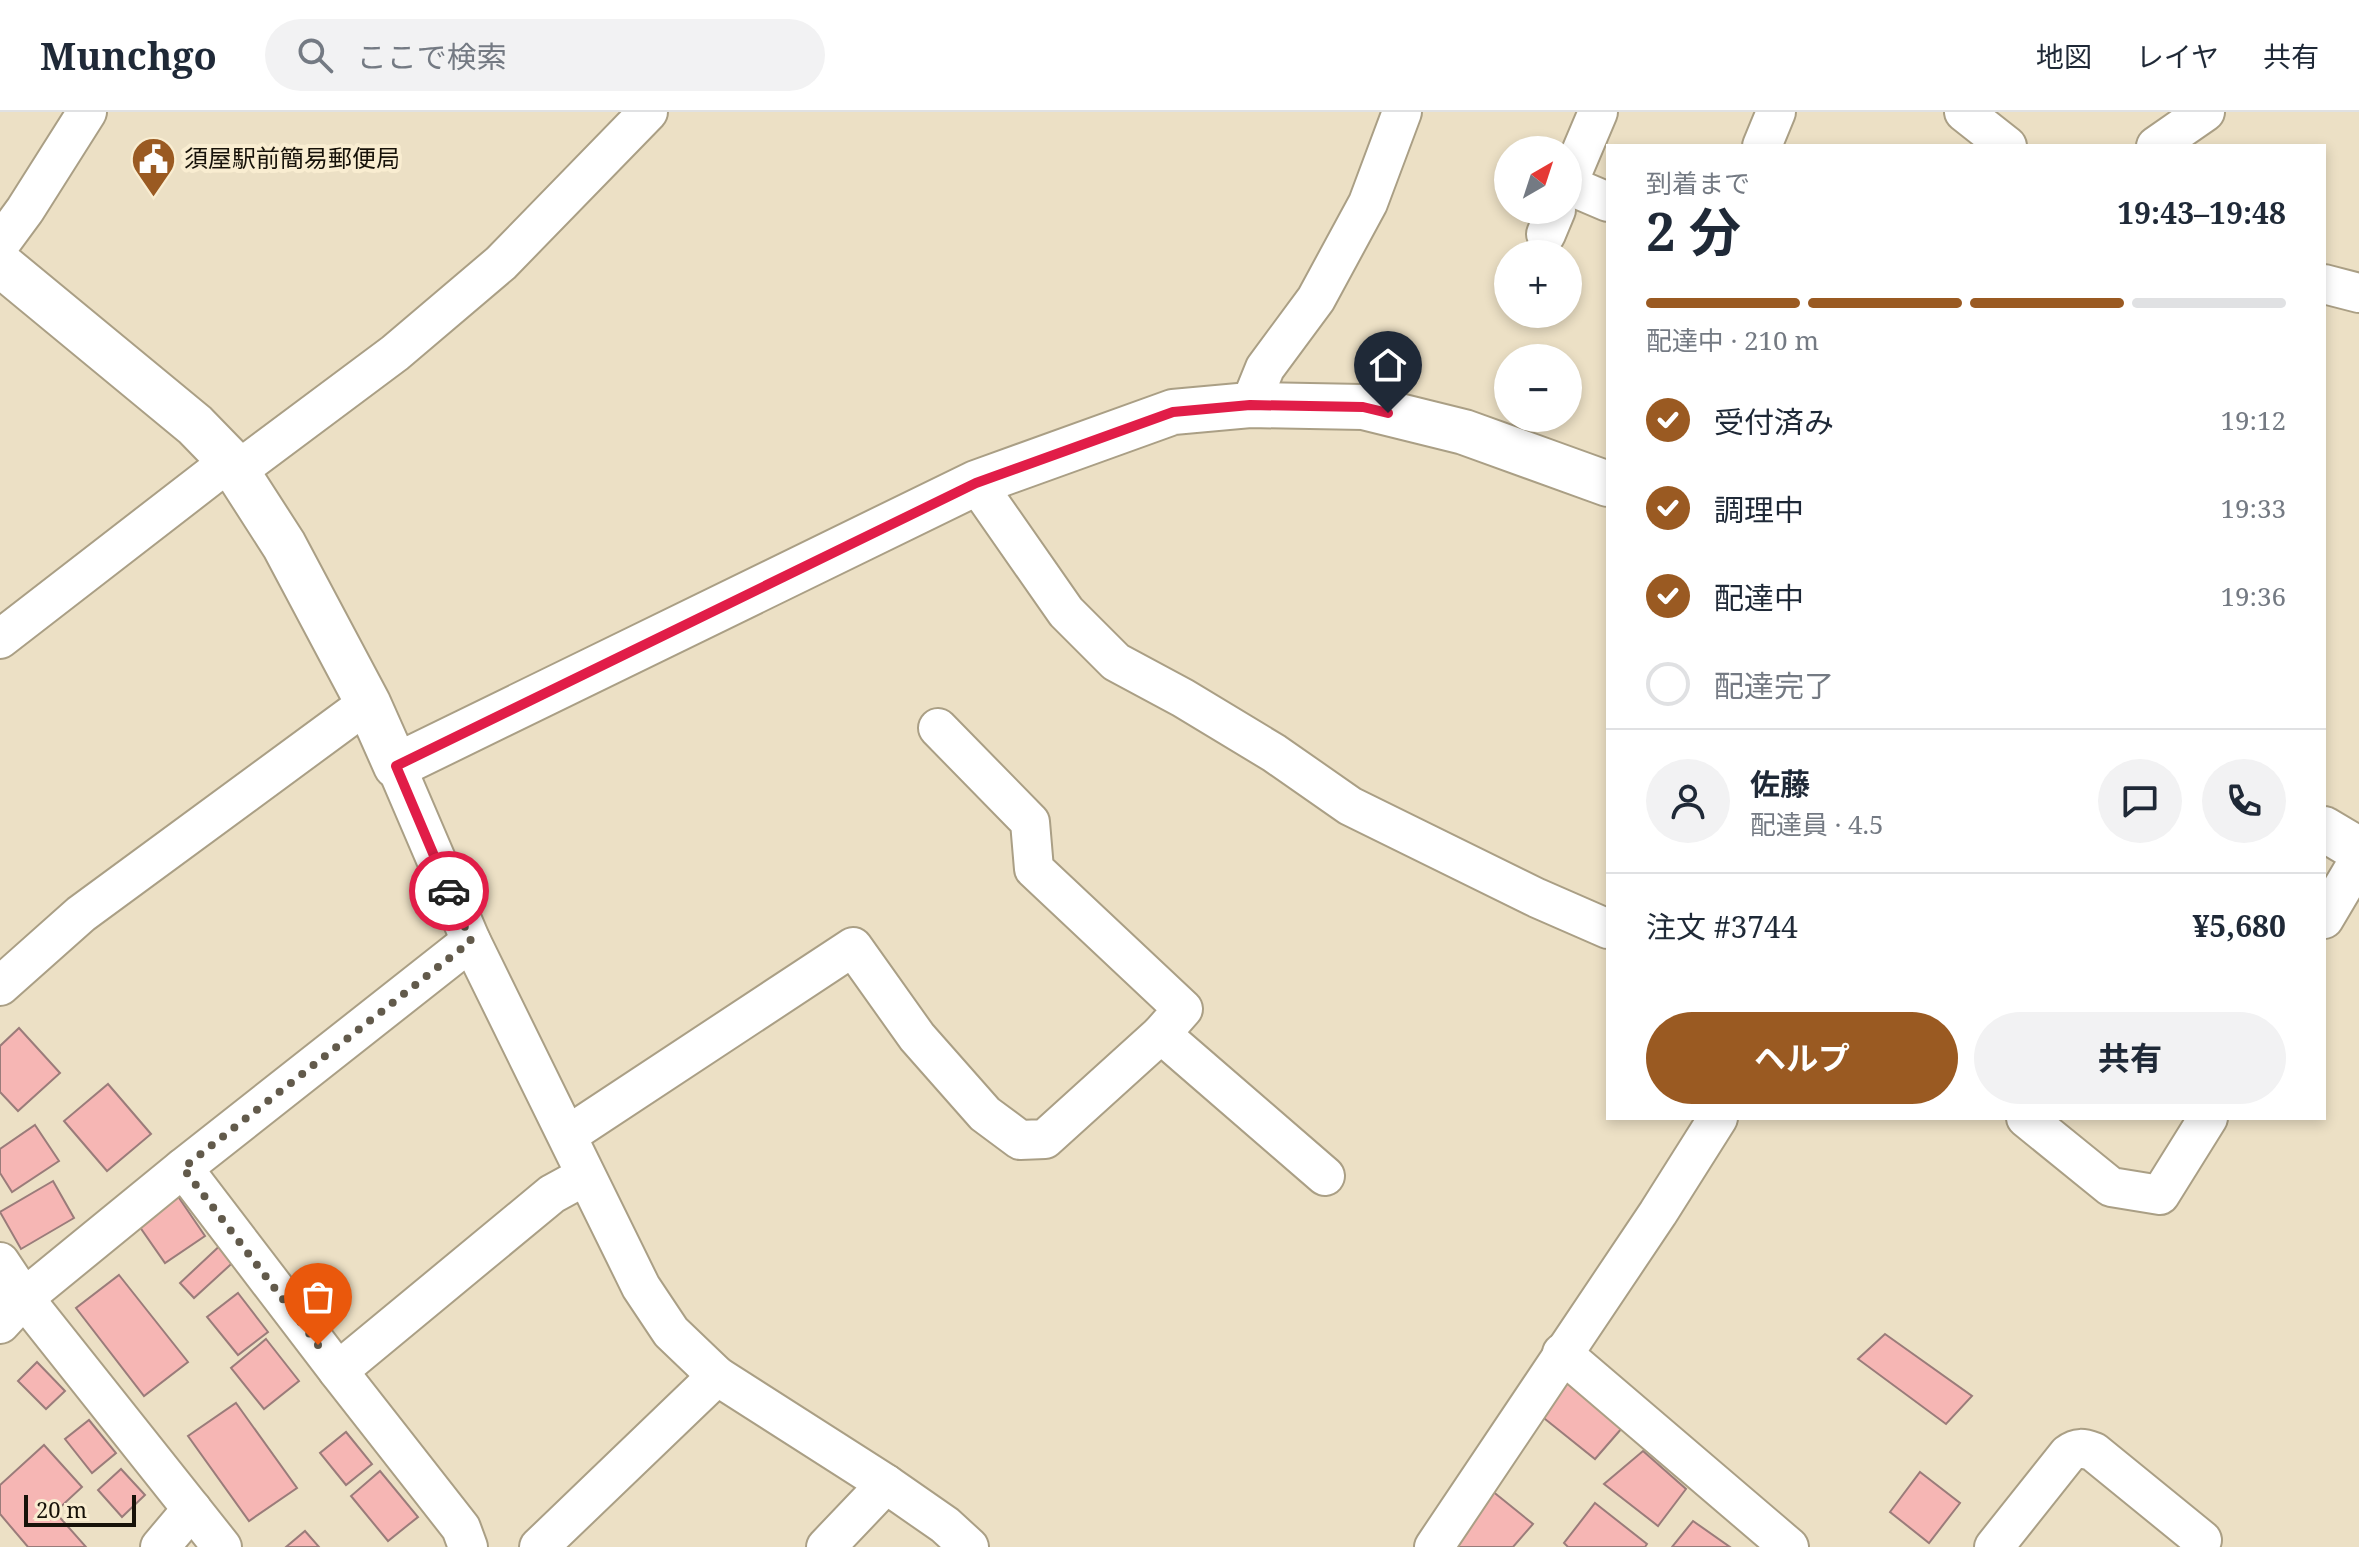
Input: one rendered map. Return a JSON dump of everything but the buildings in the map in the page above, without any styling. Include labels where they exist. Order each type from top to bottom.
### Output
[{"type":"street","points":[[0,244],[87,112]]},
{"type":"street","points":[[0,639],[234,466],[395,353],[501,263],[648,112]]},
{"type":"street","points":[[1250,405],[1265,368],[1316,299],[1368,203],[1402,112]]},
{"type":"street","points":[[1582,150],[1598,112]]},
{"type":"street","points":[[1763,144],[1776,112]]},
{"type":"street","points":[[1964,112],[2004,144]]},
{"type":"street","points":[[2159,144],[2205,112]]},
{"type":"street","points":[[1582,190],[1606,201]]},
{"type":"street","points":[[0,264],[195,425],[234,466],[284,545],[368,703],[471,941],[568,1135],[585,1176],[641,1287],[671,1332],[717,1376],[886,1484],[945,1525],[969,1547]]},
{"type":"street","points":[[396,766],[976,483],[1173,412],[1250,405],[1363,407],[1464,432],[1606,483]]},
{"type":"street","points":[[976,483],[1066,612],[1116,662],[1261,745],[1350,806],[1537,898],[1606,928]]},
{"type":"street","points":[[0,986],[81,914],[368,703]]},
{"type":"street","points":[[568,1135],[853,947],[917,1037],[985,1114],[1020,1140],[1045,1139],[1161,1034],[1183,1009],[1034,869],[1030,822],[938,728]]},
{"type":"street","points":[[2326,830],[2359,850]]},
{"type":"street","points":[[2326,916],[2359,860]]},
{"type":"street","points":[[12,1311],[183,1168],[471,941]]},
{"type":"street","points":[[1161,1034],[1325,1176]]},
{"type":"street","points":[[1434,1547],[1717,1120]]},
{"type":"street","points":[[2028,1120],[2111,1187],[2160,1195],[2207,1120]]},
{"type":"street","points":[[183,1168],[461,1528],[468,1547]]},
{"type":"street","points":[[338,1371],[552,1194],[585,1176]]},
{"type":"street","points":[[0,1262],[12,1311],[192,1509],[222,1547]]},
{"type":"street","points":[[1562,1353],[1789,1547]]},
{"type":"street","points":[[539,1547],[717,1376]]},
{"type":"street","points":[[1994,1547],[2068,1454],[2074,1449],[2084,1448],[2094,1452],[2202,1540]]},
{"type":"street","points":[[826,1547],[886,1484]]},
{"type":"street","points":[[160,1547],[192,1509]]},
{"type":"way so far","points":[[318,1345],[183,1168],[471,941],[449,891]]},
{"type":"place","name":"須屋駅前簡易郵便局","points":[[153,198]]},
{"type":"route","points":[[449,891],[396,766],[976,483],[1074,446],[1173,412],[1250,405],[1363,407],[1388,413]]}]
